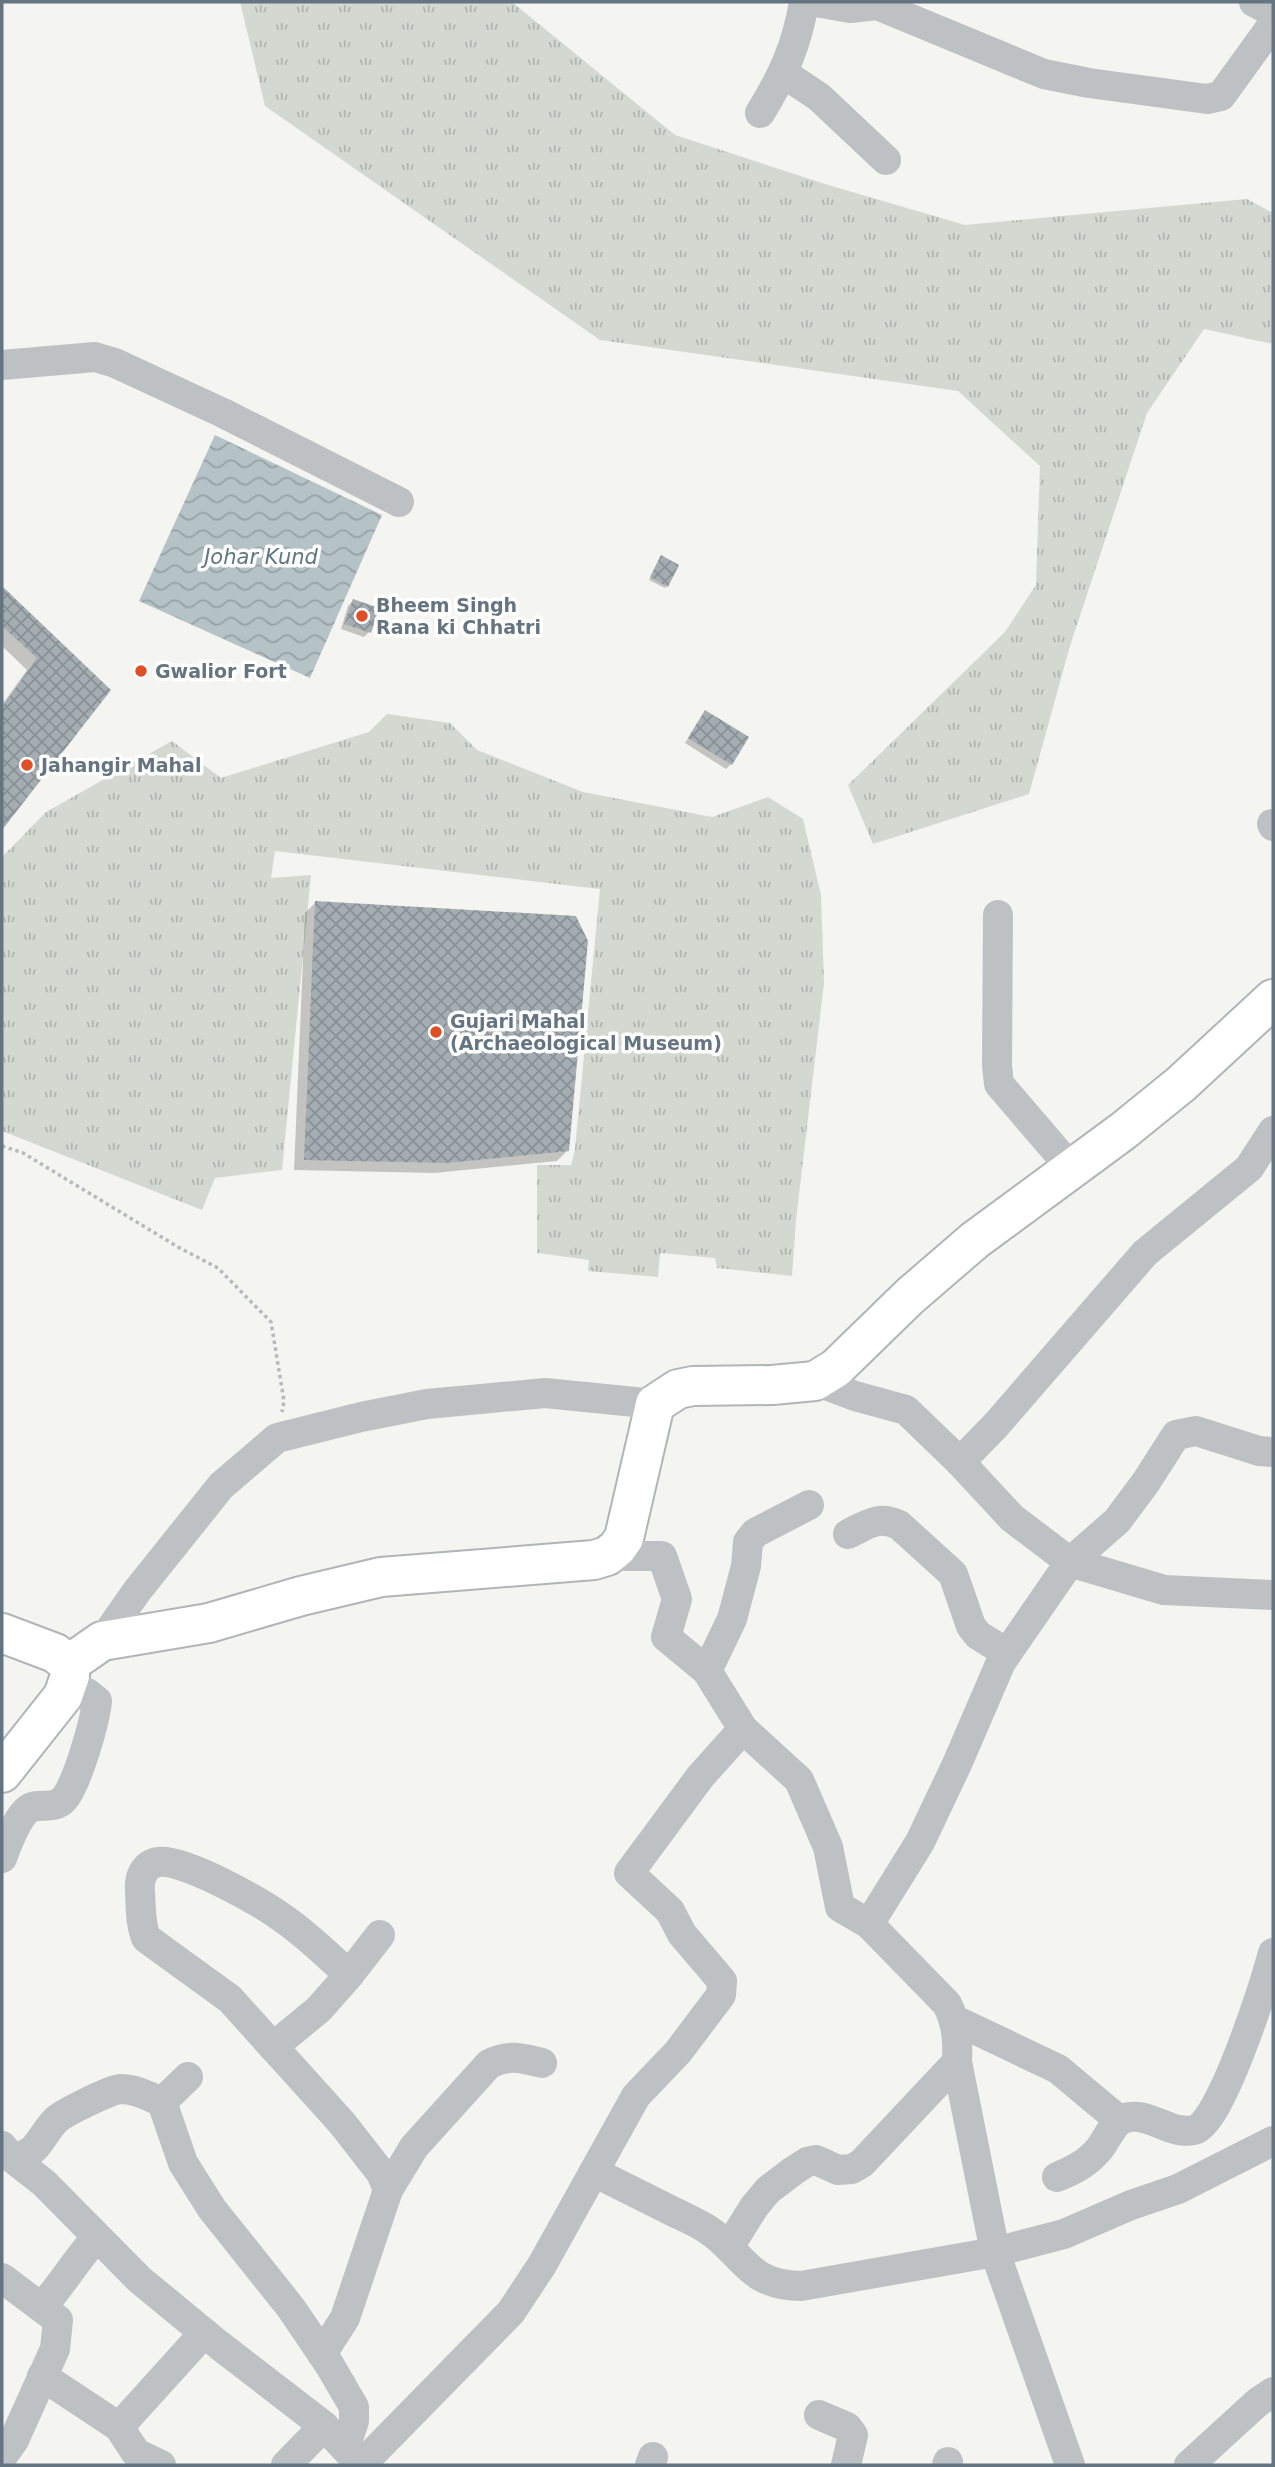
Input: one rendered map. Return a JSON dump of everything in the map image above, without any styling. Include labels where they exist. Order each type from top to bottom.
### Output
[{"type":"main road","points":[[2,1773],[66,1680],[102,1642],[209,1623],[301,1596],[381,1577],[537,1566],[594,1560],[607,1556],[624,1538],[655,1404],[678,1389],[693,1386],[772,1385],[814,1381],[836,1368],[910,1296],[975,1240],[1123,1131],[1181,1084],[1273,999]]},
{"type":"main road","points":[[2,1633],[55,1653],[66,1680]]},
{"type":"street","points":[[760,113],[783,73],[797,41],[804,2]]},
{"type":"street","points":[[816,2],[850,8],[877,5],[1044,74],[1207,99],[1221,96],[1273,24]]},
{"type":"street","points":[[1254,2],[1273,12]]},
{"type":"street","points":[[783,73],[818,97],[886,160]]},
{"type":"street","points":[[2,365],[95,357],[115,363],[223,413],[399,502]]},
{"type":"street","points":[[998,915],[996,1065],[999,1084],[1071,1168]]},
{"type":"street","points":[[960,1462],[996,1425],[1145,1253],[1249,1168],[1270,1144]]},
{"type":"street","points":[[814,1381],[906,1410],[960,1462],[1012,1518],[1070,1562],[1164,1590],[1273,1595]]},
{"type":"street","points":[[102,1642],[137,1591],[221,1486],[277,1438],[427,1404],[545,1393],[655,1404]]},
{"type":"street","points":[[869,1924],[920,1842],[1007,1653],[1070,1562],[1117,1521],[1176,1435],[1196,1431],[1259,1451],[1273,1452]]},
{"type":"street","points":[[707,1671],[732,1619],[746,1566],[748,1542],[755,1533],[809,1505]]},
{"type":"street","points":[[848,1534],[878,1520],[888,1520],[899,1525],[953,1574],[971,1626],[978,1635],[1007,1653]]},
{"type":"street","points":[[607,1556],[662,1556],[677,1599],[666,1637],[707,1671],[743,1729],[799,1780],[828,1847],[840,1907],[869,1924],[947,2004],[958,2034],[957,2062],[995,2252],[1070,2465]]},
{"type":"street","points":[[2,1858],[23,1813],[32,1807],[51,1806],[63,1800],[73,1782],[96,1719],[97,1701],[66,1680]]},
{"type":"street","points":[[286,2465],[348,2451],[511,2312],[542,2265],[636,2096],[678,2052],[721,1995],[722,1980],[682,1934],[670,1911],[629,1873],[700,1777],[743,1729]]},
{"type":"street","points":[[349,1975],[284,1918],[208,1876],[173,1863],[156,1862],[146,1868],[139,1879],[142,1927],[146,1938],[230,1999],[342,2123],[381,2173],[388,2190]]},
{"type":"street","points":[[273,2047],[319,2009],[380,1935]]},
{"type":"street","points":[[1057,2177],[1080,2168],[1099,2150],[1119,2120],[1136,2115],[1176,2130],[1202,2127],[1220,2099],[1236,2063],[1273,1952]]},
{"type":"street","points":[[955,2020],[1058,2069],[1119,2120]]},
{"type":"street","points":[[322,2354],[345,2318],[388,2190],[414,2147],[489,2064],[503,2057],[542,2063]]},
{"type":"street","points":[[729,2247],[768,2190],[807,2162],[816,2160],[838,2171],[852,2169],[862,2163],[957,2062]]},
{"type":"street","points":[[162,2102],[188,2077]]},
{"type":"street","points":[[6,2154],[26,2156],[39,2144],[56,2120],[117,2089],[140,2092],[162,2102],[183,2163],[212,2209],[290,2308],[354,2407],[348,2451]]},
{"type":"street","points":[[594,2172],[706,2228],[729,2247],[747,2268],[764,2278],[783,2286],[801,2286],[995,2252],[1064,2234],[1131,2205],[1178,2189],[1273,2141]]},
{"type":"street","points":[[6,2154],[44,2183],[140,2280],[348,2451]]},
{"type":"street","points":[[43,2306],[96,2238]]},
{"type":"street","points":[[2,2278],[43,2306],[58,2320],[55,2349],[14,2440],[2,2457]]},
{"type":"street","points":[[119,2427],[204,2333]]},
{"type":"street","points":[[42,2376],[119,2427],[136,2453],[162,2465]]},
{"type":"street","points":[[1189,2465],[1272,2394]]},
{"type":"street","points":[[819,2415],[846,2427],[853,2435],[845,2465]]},
{"type":"path","points":[[2,1146],[23,1153],[178,1247],[218,1268],[271,1322],[284,1401],[277,1438]]},
{"type":"green space","points":[[240,2],[512,2],[675,135],[825,184],[965,225],[1247,199],[1273,213],[1273,344],[1204,329],[1147,413],[1070,646],[1029,794],[873,844],[848,785],[1005,632],[1036,585],[1040,466],[958,391],[600,340],[265,106]]},
{"type":"green space","points":[[387,714],[450,723],[477,750],[583,792],[712,817],[768,797],[803,819],[821,895],[824,983],[796,1220],[792,1276],[717,1268],[715,1258],[660,1253],[658,1277],[588,1271],[589,1260],[537,1253],[537,1165],[571,1165],[575,1149],[600,889],[275,851],[271,878],[311,875],[282,1170],[215,1178],[202,1210],[2,1131],[2,857],[46,812],[172,741],[221,778],[369,732]]},
{"type":"water","name":"Johar Kund","points":[[215,435],[382,515],[310,678],[139,601]]},
{"type":"building","points":[[661,555],[679,565],[668,587],[650,577]]},
{"type":"building","name":"Jahangir Mahal","points":[[2,586],[111,690],[2,830],[2,707],[37,658],[2,626]]},
{"type":"building","name":"Bheem Singh Rana ki Chhatri","points":[[353,599],[379,608],[371,633],[344,624]]},
{"type":"building","points":[[705,710],[749,737],[732,765],[688,738]]},
{"type":"building","points":[[315,901],[576,916],[588,941],[569,1151],[446,1163],[304,1160]]},
{"type":"place","name":"Bheem Singh Rana ki Chhatri","points":[[362,616]]},
{"type":"place","name":"Gwalior Fort","points":[[141,671]]},
{"type":"place","name":"Jahangir Mahal","points":[[27,765]]},
{"type":"place","name":"Gujari Mahal (Archaeological Museum)","points":[[436,1032]]}]
